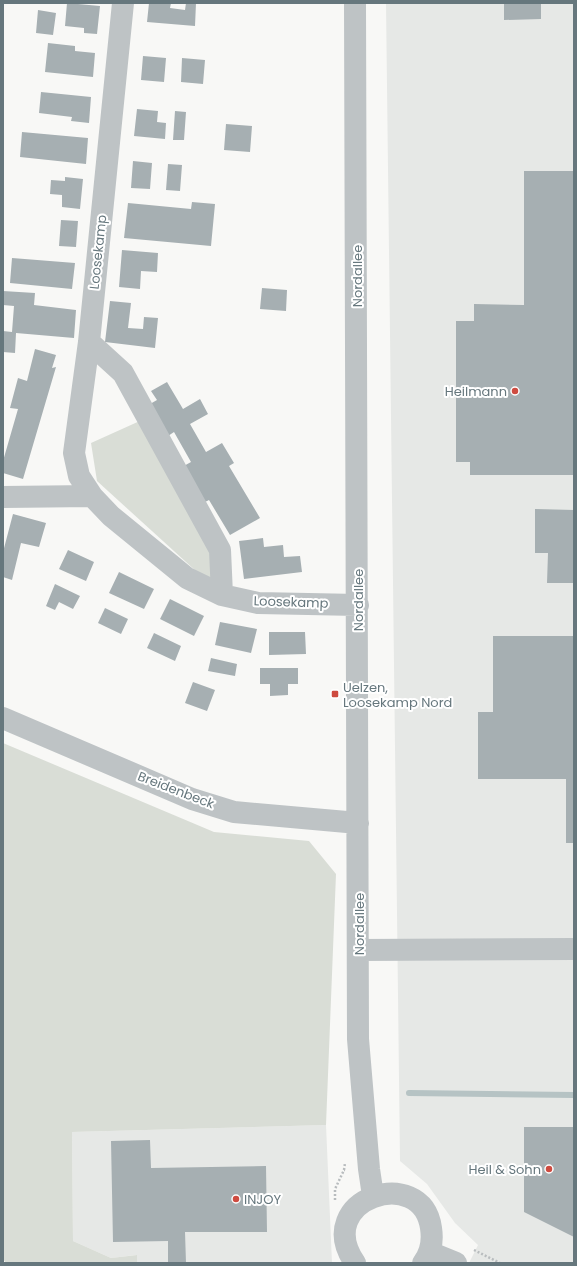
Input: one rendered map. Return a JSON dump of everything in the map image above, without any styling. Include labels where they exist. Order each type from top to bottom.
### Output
[{"type":"street","name":"Loosekamp","points":[[123,3],[89,342],[74,453],[79,476],[92,496],[111,516],[187,578],[222,595],[258,603],[358,605]]},
{"type":"street","name":"Nordallee","points":[[355,3],[359,950],[358,1039],[369,1169],[373,1196]]},
{"type":"street","points":[[89,342],[123,373],[220,550],[222,595]]},
{"type":"street","points":[[3,497],[92,496]]},
{"type":"street","name":"Breidenbeck","points":[[3,718],[192,799],[227,810],[358,823]]},
{"type":"street","points":[[359,950],[574,949]]},
{"type":"street","points":[[355,1263],[350,1255],[346,1241],[346,1230],[349,1219],[357,1206],[373,1196],[385,1193],[408,1197],[418,1204],[426,1213],[431,1224],[432,1236],[426,1257],[462,1254]]},
{"type":"path","points":[[462,1254],[500,1263]]},
{"type":"shaded area","points":[[386,3],[574,3],[574,1263],[469,1263],[478,1245],[455,1223],[427,1184],[400,1161]]},
{"type":"shaded area","points":[[142,420],[209,543],[213,575],[208,582],[97,481],[91,443]]},
{"type":"shaded area","points":[[3,743],[214,832],[309,841],[336,874],[326,1125],[72,1132],[73,1241],[111,1258],[137,1255],[137,1263],[6,1263],[3,1259]]},
{"type":"shaded area","points":[[326,1125],[332,1263],[137,1263],[136,1255],[111,1258],[73,1241],[72,1132]]},
{"type":"building","points":[[67,3],[100,6],[97,34],[84,33],[84,28],[65,26]]},
{"type":"building","points":[[149,3],[171,3],[170,8],[185,10],[186,3],[196,3],[195,26],[147,22]]},
{"type":"building","points":[[504,3],[541,3],[541,19],[504,20]]},
{"type":"building","points":[[38,10],[56,13],[53,35],[36,33]]},
{"type":"building","points":[[48,43],[75,46],[75,51],[95,53],[93,77],[45,72]]},
{"type":"building","points":[[143,56],[166,58],[164,82],[141,80]]},
{"type":"building","points":[[182,58],[205,60],[203,84],[181,82]]},
{"type":"building","points":[[41,92],[91,97],[89,123],[71,121],[72,117],[39,113]]},
{"type":"building","points":[[137,109],[158,111],[157,122],[166,123],[165,139],[134,136]]},
{"type":"building","points":[[175,111],[186,112],[184,140],[173,140]]},
{"type":"building","points":[[226,124],[252,126],[250,152],[224,150]]},
{"type":"building","points":[[22,132],[88,138],[86,164],[20,157]]},
{"type":"building","points":[[133,161],[152,163],[150,189],[131,188]]},
{"type":"building","points":[[168,164],[182,165],[180,191],[166,190]]},
{"type":"building","name":"Heilmann","points":[[524,171],[574,171],[574,475],[470,475],[470,462],[456,462],[456,321],[474,321],[474,304],[524,305]]},
{"type":"building","points":[[65,177],[83,179],[80,209],[62,207],[62,195],[50,194],[51,180],[65,181]]},
{"type":"building","points":[[192,202],[215,204],[211,246],[124,238],[128,203],[191,209]]},
{"type":"building","points":[[61,220],[78,221],[76,247],[59,246]]},
{"type":"building","points":[[122,250],[158,253],[157,272],[141,271],[140,289],[119,287]]},
{"type":"building","points":[[12,258],[75,263],[72,289],[10,283]]},
{"type":"building","points":[[262,288],[287,290],[286,311],[260,309]]},
{"type":"building","points":[[3,291],[35,293],[34,305],[76,310],[74,338],[16,333],[15,353],[3,352],[3,331],[12,332],[14,306],[3,305]]},
{"type":"building","points":[[110,301],[131,303],[128,328],[143,329],[144,317],[158,318],[155,348],[105,342]]},
{"type":"building","points":[[35,349],[56,355],[52,368],[56,367],[23,479],[3,473],[3,461],[18,409],[10,408],[18,378],[27,381]]},
{"type":"building","points":[[167,382],[183,409],[200,399],[208,414],[190,424],[206,452],[222,443],[234,463],[229,466],[260,518],[230,535],[209,500],[203,503],[182,467],[191,462],[174,432],[168,436],[150,404],[157,400],[151,391]]},
{"type":"building","points":[[535,509],[574,510],[574,583],[547,583],[548,553],[535,553]]},
{"type":"building","points":[[13,514],[46,523],[39,547],[21,543],[12,580],[3,577],[3,552]]},
{"type":"building","points":[[263,538],[264,547],[283,545],[284,557],[300,556],[302,572],[244,579],[239,541]]},
{"type":"building","points":[[68,550],[94,562],[86,581],[59,569]]},
{"type":"building","points":[[119,572],[154,589],[144,609],[109,593]]},
{"type":"building","points":[[55,584],[80,596],[73,609],[59,602],[55,610],[46,606]]},
{"type":"building","points":[[170,599],[204,616],[194,636],[160,619]]},
{"type":"building","points":[[105,608],[128,619],[121,634],[98,623]]},
{"type":"building","points":[[220,622],[257,629],[251,653],[215,645]]},
{"type":"building","points":[[269,632],[305,632],[306,654],[269,655]]},
{"type":"building","points":[[154,633],[181,646],[175,661],[147,648]]},
{"type":"building","points":[[493,636],[574,636],[574,843],[566,843],[566,779],[478,779],[478,712],[493,712]]},
{"type":"building","points":[[211,658],[237,664],[235,676],[208,671]]},
{"type":"building","points":[[260,668],[298,668],[298,684],[288,684],[288,695],[270,696],[270,684],[260,684]]},
{"type":"building","points":[[193,682],[215,690],[207,711],[185,703]]},
{"type":"building","name":"Heil & Sohn","points":[[524,1127],[574,1127],[574,1237],[524,1212]]},
{"type":"building","points":[[150,1140],[151,1168],[266,1166],[267,1232],[185,1232],[186,1263],[168,1263],[168,1241],[113,1242],[111,1141]]},
{"type":"waterway","points":[[409,1093],[574,1095]]},
{"type":"place","name":"Heilmann","points":[[515,391]]},
{"type":"place","name":"Uelzen, Loosekamp Nord","points":[[335,694]]},
{"type":"place","name":"Heil & Sohn","points":[[549,1169]]},
{"type":"place","name":"INJOY","points":[[236,1199]]}]
